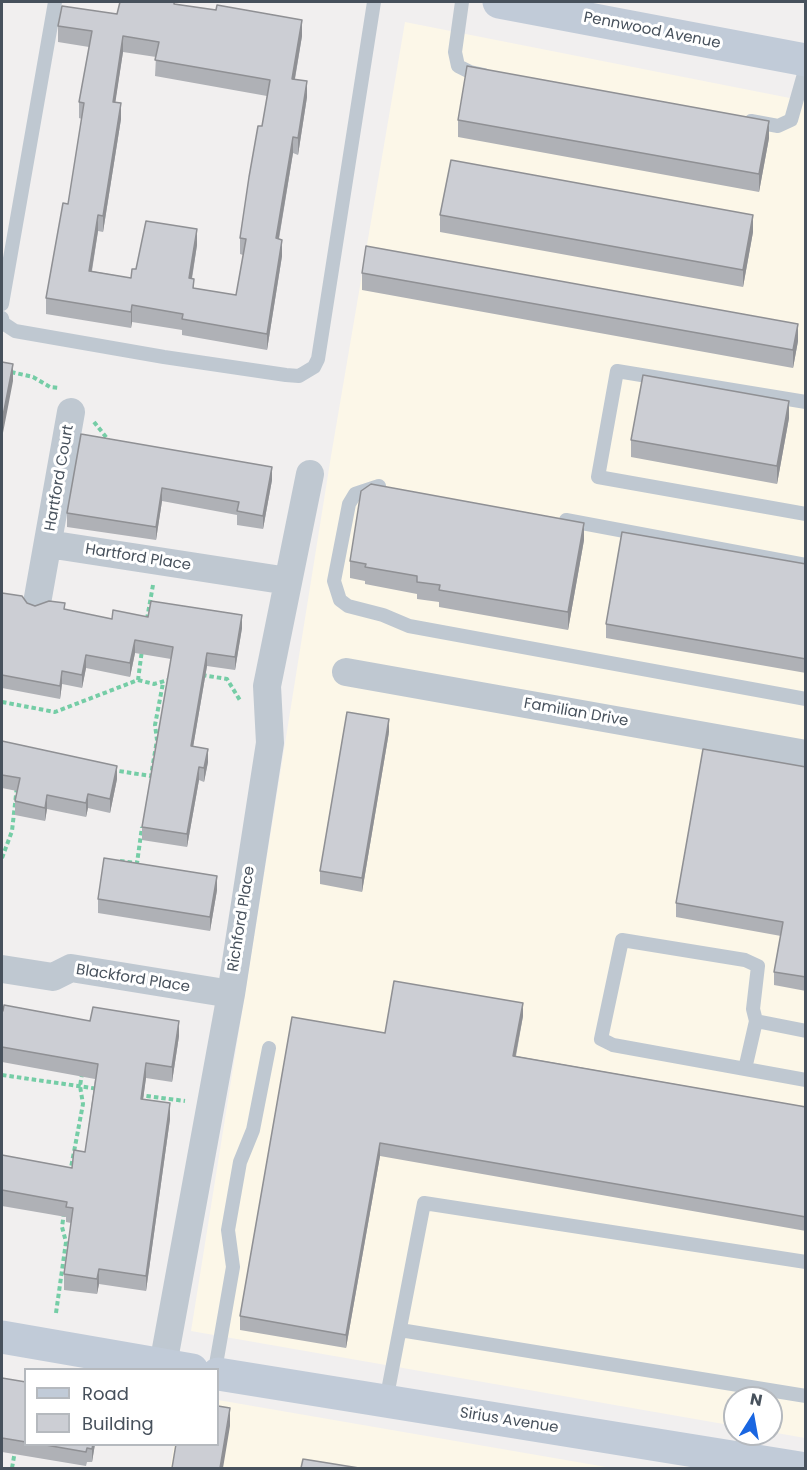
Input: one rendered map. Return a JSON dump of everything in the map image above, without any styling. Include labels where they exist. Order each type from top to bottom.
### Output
[{"type":"street","name":"Pennwood Avenue","points":[[499,2],[806,60]]},
{"type":"street","name":"Hartford Court","points":[[48,544],[71,412]]},
{"type":"street","name":"Richford Place","points":[[178,1367],[210,1105],[231,994],[270,743],[267,686],[310,474]]},
{"type":"street","name":"Hartford Place","points":[[48,544],[288,581]]},
{"type":"street","points":[[37,603],[48,544]]},
{"type":"street","name":"Familian Drive","points":[[346,672],[806,754]]},
{"type":"street","name":"Blackford Place","points":[[2,969],[53,977],[71,968],[231,994]]},
{"type":"street","points":[[2,1337],[178,1367]]},
{"type":"street","name":"Sirius Avenue","points":[[219,1374],[800,1468]]},
{"type":"lane","points":[[2,304],[55,2]]},
{"type":"lane","points":[[2,318],[3,323],[15,331],[164,357],[299,376],[314,367],[318,359],[374,2]]},
{"type":"lane","points":[[462,2],[455,52],[458,66],[470,72],[492,76]]},
{"type":"lane","points":[[733,118],[778,126],[791,120],[806,67]]},
{"type":"lane","points":[[806,402],[617,371],[598,477],[806,514]]},
{"type":"lane","points":[[391,488],[380,486],[366,488],[355,494],[349,504],[334,581],[340,600],[348,606],[383,615],[409,627],[806,699]]},
{"type":"lane","points":[[552,518],[806,565]]},
{"type":"lane","points":[[744,1069],[756,1021],[753,1009],[758,966],[745,960],[622,940],[601,1039],[613,1045],[744,1069],[806,1080]]},
{"type":"lane","points":[[756,1021],[806,1031]]},
{"type":"lane","points":[[215,1368],[233,1266],[228,1230],[240,1162],[253,1130],[269,1048]]},
{"type":"lane","points":[[386,1401],[424,1203],[806,1262]]},
{"type":"lane","points":[[400,1330],[806,1396]]},
{"type":"path","points":[[146,626],[157,561]]},
{"type":"path","points":[[138,680],[143,648]]},
{"type":"path","points":[[2,702],[55,712],[138,680],[164,683],[182,675]]},
{"type":"path","points":[[199,675],[227,679],[241,702]]},
{"type":"path","points":[[149,787],[157,740],[155,725],[164,683]]},
{"type":"path","points":[[106,769],[151,776]]},
{"type":"path","points":[[2,858],[12,831],[18,778]]},
{"type":"path","points":[[137,863],[144,819]]},
{"type":"path","points":[[114,860],[137,863],[144,868]]},
{"type":"path","points":[[60,1172],[70,1176],[83,1104],[80,1086],[84,1063]]},
{"type":"path","points":[[2,1075],[107,1090]]},
{"type":"path","points":[[128,1093],[210,1105]]},
{"type":"path","points":[[56,1313],[66,1242],[62,1227],[64,1206]]},
{"type":"path","points":[[12,1468],[16,1445]]},
{"type":"shaded area","points":[[405,22],[805,101],[805,1438],[783,1434],[783,1386],[723,1386],[723,1424],[191,1331],[331,456]]},
{"type":"shaded area","points":[[219,1400],[612,1468],[170,1468],[174,1446],[219,1446]]},
{"type":"building","points":[[120,2],[174,2],[174,4],[216,10],[217,5],[302,20],[292,79],[307,81],[298,138],[293,137],[276,238],[282,240],[267,334],[182,319],[183,314],[132,305],[131,312],[46,298],[63,203],[68,204],[84,103],[79,102],[92,31],[58,26],[62,6],[117,14]],"holes":[[[123,36],[159,42],[155,60],[270,80],[262,126],[258,126],[249,177],[240,238],[246,239],[236,295],[193,288],[194,279],[189,278],[197,229],[146,221],[136,269],[132,269],[131,278],[89,271],[98,215],[103,216],[121,103],[113,102]]]},
{"type":"building","points":[[467,66],[769,121],[759,174],[458,120]]},
{"type":"building","points":[[451,160],[753,215],[743,270],[440,215]]},
{"type":"building","points":[[366,246],[798,324],[793,350],[362,273]]},
{"type":"building","points":[[2,362],[13,364],[2,421]]},
{"type":"building","points":[[643,375],[789,401],[777,466],[631,440]]},
{"type":"building","points":[[81,434],[272,467],[263,516],[237,511],[239,502],[162,488],[156,527],[67,513]]},
{"type":"building","points":[[371,484],[584,523],[568,612],[439,590],[440,585],[417,582],[417,576],[365,567],[366,564],[350,561],[361,491]]},
{"type":"building","points":[[622,532],[806,564],[806,659],[606,624]]},
{"type":"building","points":[[2,593],[22,596],[27,603],[35,606],[49,601],[65,603],[64,609],[112,619],[113,610],[148,617],[151,601],[242,615],[235,657],[207,653],[191,746],[208,749],[204,768],[199,767],[187,834],[142,827],[173,647],[135,640],[130,663],[86,655],[82,675],[62,671],[60,686],[2,675]]},
{"type":"building","points":[[347,712],[389,719],[362,878],[320,871]]},
{"type":"building","points":[[2,741],[117,766],[110,799],[88,794],[86,803],[47,795],[45,808],[15,801],[20,778],[2,775]]},
{"type":"building","points":[[703,749],[806,767],[806,977],[774,972],[783,922],[676,903]]},
{"type":"building","points":[[104,858],[217,876],[210,917],[98,899]]},
{"type":"building","points":[[394,981],[523,1003],[513,1056],[806,1107],[806,1217],[380,1143],[346,1335],[240,1316],[292,1017],[385,1033]]},
{"type":"building","points":[[4,1005],[90,1021],[93,1007],[179,1021],[172,1067],[146,1063],[141,1099],[170,1103],[146,1276],[99,1269],[97,1279],[64,1274],[73,1208],[66,1207],[67,1202],[2,1190],[2,1155],[72,1168],[74,1150],[85,1152],[98,1064],[2,1047]]},
{"type":"building","points":[[2,1378],[24,1382],[24,1442],[2,1438]]},
{"type":"building","points":[[219,1406],[230,1408],[220,1468],[172,1468],[176,1446],[219,1446]]},
{"type":"building","points":[[52,1446],[93,1446],[92,1449],[87,1448],[86,1452]]},
{"type":"building","points":[[303,1459],[359,1468],[301,1468]]}]
